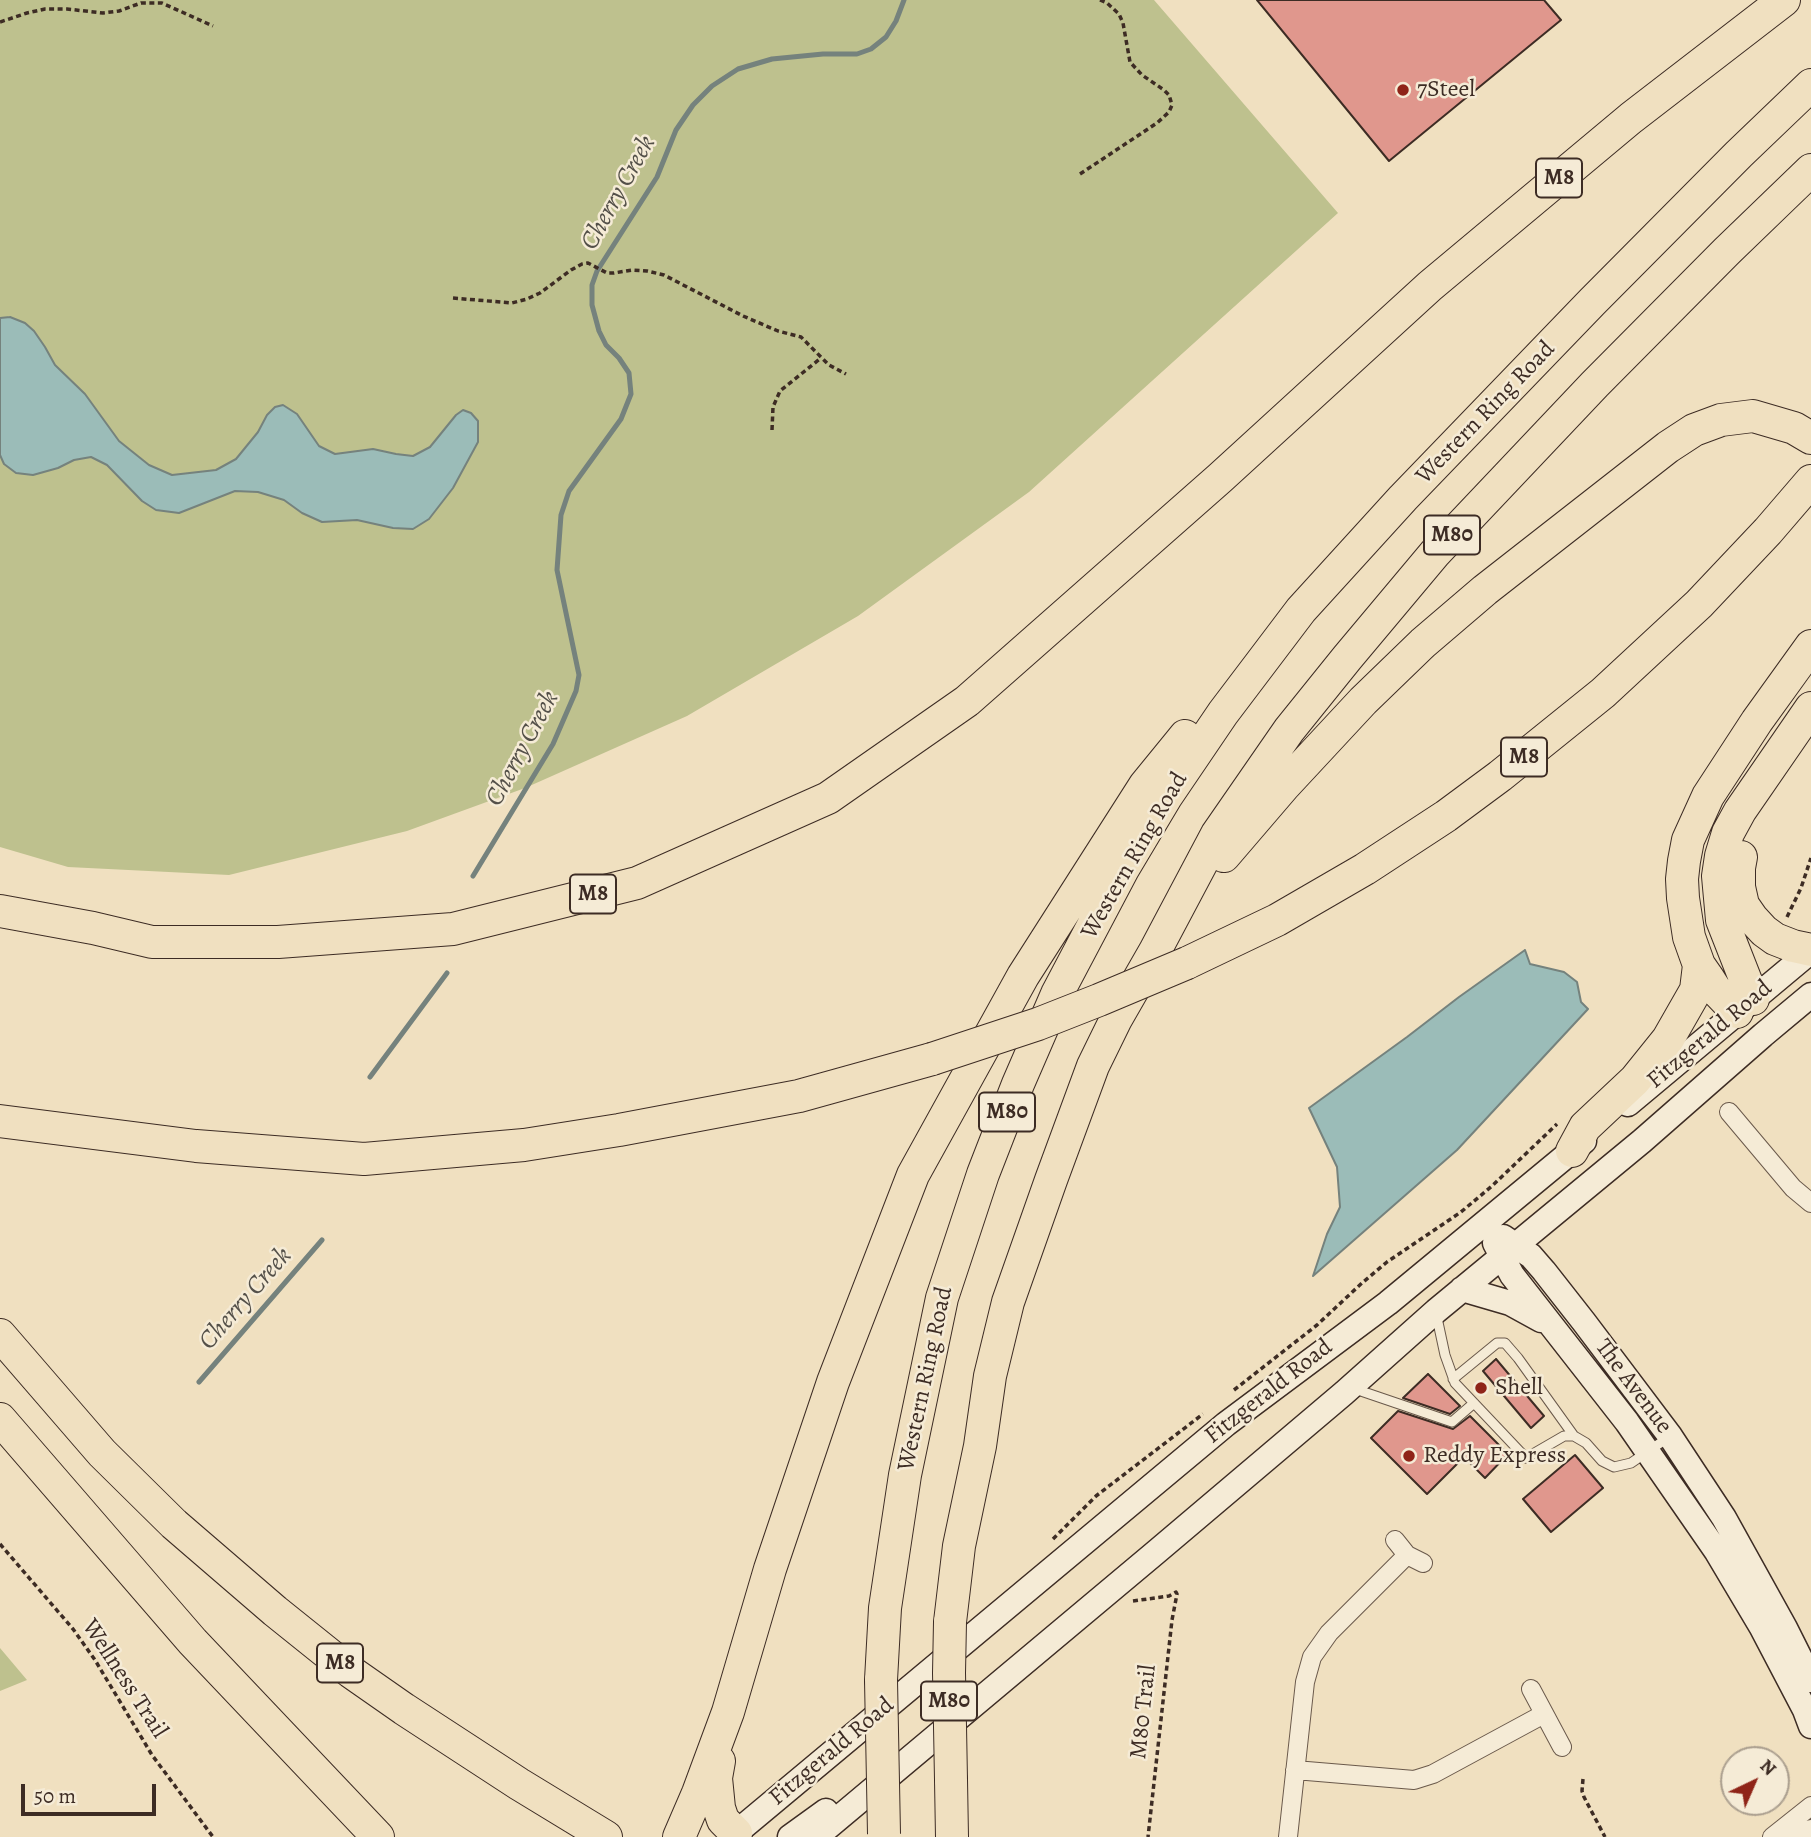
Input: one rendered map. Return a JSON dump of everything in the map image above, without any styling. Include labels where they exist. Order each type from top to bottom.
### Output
[{"type":"highway","name":"M8","points":[[0,911],[152,942],[278,942],[453,929],[637,883],[828,798],[967,701],[1220,478],[1430,286],[1631,118],[1784,0]]},
{"type":"highway","name":"Western Ring Road","points":[[885,1835],[881,1680],[886,1608],[905,1475],[942,1298],[1018,1084],[1058,994],[1129,859],[1166,797],[1223,713],[1301,610],[1403,498],[1592,302],[1811,85]]},
{"type":"highway","name":"M80","points":[[952,1837],[950,1622],[959,1546],[980,1446],[990,1376],[1008,1303],[1051,1180],[1093,1066],[1116,1018],[1156,951],[1217,834],[1289,730],[1347,657],[1435,553],[1532,450],[1708,270],[1811,170]]},
{"type":"highway","points":[[1156,951],[1211,871],[1284,786],[1363,701],[1454,617],[1562,528],[1668,447],[1695,430],[1721,420],[1753,416],[1794,428],[1811,438]]},
{"type":"highway","name":"M8","points":[[0,1121],[195,1146],[364,1159],[524,1145],[799,1096],[932,1059],[1038,1024],[1188,962],[1277,920],[1365,869],[1446,817],[1593,702],[1662,640],[1768,531],[1810,482]]},
{"type":"highway","points":[[679,1837],[728,1712],[770,1569],[833,1382],[914,1175],[1023,976],[1145,785],[1227,685],[1301,610]]},
{"type":"highway","points":[[1745,1006],[1715,989],[1699,965],[1689,937],[1682,879],[1688,840],[1708,796],[1811,646]]},
{"type":"highway","points":[[1745,1006],[1722,920],[1718,876],[1721,856],[1728,833],[1740,811],[1811,708]]},
{"type":"highway","points":[[1794,734],[1749,831],[1739,868],[1739,887],[1743,905],[1764,930],[1775,939],[1811,951]]},
{"type":"highway","points":[[1572,1152],[1585,1127],[1635,1080],[1668,1039],[1696,990],[1699,965]]},
{"type":"highway","name":"M8","points":[[0,1335],[102,1453],[174,1524],[255,1594],[351,1672],[404,1709],[606,1837]]},
{"type":"highway","points":[[0,1419],[193,1642],[378,1837]]},
{"type":"highway","points":[[728,1712],[716,1778],[717,1795],[723,1819],[737,1836]]},
{"type":"main road","name":"Fitzgerald Road","points":[[737,1836],[1226,1424],[1388,1303],[1486,1224],[1811,951]]},
{"type":"main road","name":"Fitzgerald Road","points":[[816,1837],[1347,1390],[1508,1250],[1642,1141],[1811,995]]},
{"type":"main road","points":[[1745,1006],[1763,1035]]},
{"type":"main road","name":"The Avenue","points":[[1486,1224],[1508,1250],[1512,1275],[1648,1452],[1701,1528],[1739,1587],[1782,1664],[1811,1726]]},
{"type":"main road","name":"The Avenue","points":[[1508,1250],[1531,1256],[1670,1436],[1724,1518],[1811,1680]]},
{"type":"main road","name":"The Avenue","points":[[1462,1289],[1510,1303],[1550,1326]]},
{"type":"main road","points":[[790,1837],[846,1795],[1220,1480],[1347,1390]]},
{"type":"street","points":[[1729,1112],[1793,1188],[1811,1203]]},
{"type":"street","points":[[1288,1837],[1305,1682],[1312,1657],[1329,1633],[1415,1559],[1395,1540]]},
{"type":"street","points":[[1531,1689],[1562,1747]]},
{"type":"street","points":[[1295,1770],[1414,1780],[1433,1774],[1544,1714]]},
{"type":"street","points":[[1772,1837],[1811,1806]]},
{"type":"street","points":[[1787,1837],[1811,1829]]},
{"type":"lane","points":[[1436,1311],[1445,1355],[1454,1381],[1526,1458],[1564,1436],[1574,1436]]},
{"type":"lane","points":[[1454,1381],[1497,1343],[1505,1343],[1574,1436],[1586,1443],[1602,1461],[1614,1467],[1631,1463],[1670,1436]]},
{"type":"lane","points":[[1347,1390],[1452,1422],[1474,1403]]},
{"type":"path","points":[[1080,174],[1157,123],[1172,105],[1169,94],[1142,75],[1130,62],[1119,14],[1100,0]]},
{"type":"path","points":[[0,22],[46,9],[103,13],[119,11],[141,3],[162,3],[213,26]]},
{"type":"path","points":[[453,298],[512,303],[540,293],[582,264],[591,264],[607,273],[647,271],[664,275],[743,316],[778,331],[801,337],[829,365],[846,374]]},
{"type":"path","points":[[772,430],[773,407],[780,391],[821,358]]},
{"type":"path","points":[[1785,920],[1801,888],[1811,858]]},
{"type":"path","name":"Wellness Trail","points":[[0,1544],[73,1629],[95,1660],[152,1755],[214,1837]]},
{"type":"path","name":"M80 Trail","points":[[1148,1837],[1172,1620],[1177,1598],[1175,1592]]},
{"type":"path","points":[[1583,1779],[1584,1797],[1605,1837]]},
{"type":"green space","points":[[0,0],[1154,0],[1338,213],[1029,492],[858,616],[687,716],[525,788],[407,831],[229,875],[68,867],[0,847]]},
{"type":"green space","points":[[0,1648],[27,1680],[0,1691]]},
{"type":"water","points":[[10,317],[25,323],[34,331],[55,365],[85,394],[119,441],[149,465],[172,475],[216,470],[236,459],[258,432],[267,415],[275,407],[283,405],[297,414],[319,446],[335,454],[373,449],[413,456],[430,447],[463,410],[471,413],[478,421],[478,442],[453,488],[429,519],[413,529],[393,528],[357,520],[322,522],[302,513],[284,500],[258,492],[235,491],[179,513],[156,510],[142,501],[107,465],[91,457],[74,460],[33,475],[16,473],[4,464],[0,455],[0,318]]},
{"type":"water","points":[[1525,950],[1530,964],[1564,972],[1577,982],[1581,1002],[1588,1009],[1457,1150],[1313,1276],[1327,1234],[1340,1207],[1337,1167],[1309,1108]]},
{"type":"building","name":"7Steel","points":[[1257,0],[1544,0],[1561,20],[1389,161]]},
{"type":"building","points":[[1496,1359],[1544,1416],[1531,1428],[1483,1371]]},
{"type":"building","points":[[1428,1374],[1460,1406],[1450,1414],[1403,1398]]},
{"type":"building","points":[[1398,1411],[1453,1429],[1470,1416],[1508,1454],[1485,1478],[1464,1457],[1427,1494],[1371,1438]]},
{"type":"building","points":[[1575,1455],[1603,1488],[1551,1532],[1523,1499]]},
{"type":"waterway","name":"Cherry Creek","points":[[473,876],[553,744],[576,691],[579,675],[557,570],[561,515],[569,491],[621,419],[631,394],[629,373],[606,345],[599,331],[592,305],[592,285],[597,271],[657,177],[676,130],[693,105],[712,86],[738,69],[772,59],[857,54],[871,49],[886,37],[904,0]]},
{"type":"waterway","name":"Cherry Creek","points":[[370,1077],[447,973]]},
{"type":"waterway","name":"Cherry Creek","points":[[199,1382],[322,1240]]},
{"type":"place","name":"7Steel","points":[[1403,90]]},
{"type":"place","name":"Shell","points":[[1481,1388]]},
{"type":"place","name":"Reddy Express","points":[[1409,1456]]}]
